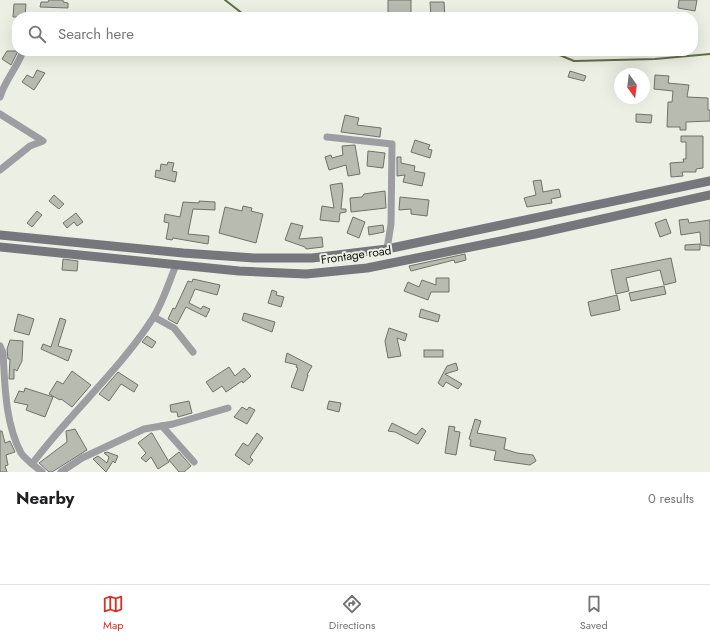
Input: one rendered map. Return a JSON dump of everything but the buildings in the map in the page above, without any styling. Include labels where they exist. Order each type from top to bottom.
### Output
[{"type":"main road","points":[[0,235],[254,258],[312,258],[364,253],[387,249],[710,181]]},
{"type":"main road","name":"Frontage road","points":[[0,247],[239,271],[306,274],[367,268],[543,232],[710,195]]},
{"type":"main road","points":[[364,253],[367,268]]},
{"type":"street","points":[[0,97],[3,86],[21,56]]},
{"type":"street","points":[[0,114],[43,141],[30,146],[0,170]]},
{"type":"street","points":[[326,137],[392,144],[391,224],[387,249]]},
{"type":"street","points":[[32,464],[55,433],[116,369],[154,317],[176,264]]},
{"type":"street","points":[[154,317],[174,328],[193,352]]},
{"type":"street","points":[[0,346],[3,353],[8,410],[15,437],[22,454],[42,472]]},
{"type":"street","points":[[61,472],[82,458],[122,441],[131,434],[144,429],[162,426],[228,408]]},
{"type":"street","points":[[162,426],[194,462]]},
{"type":"waterway","points":[[225,0],[241,12]]},
{"type":"waterway","points":[[698,55],[710,54]]},
{"type":"waterway","points":[[562,56],[574,61],[655,59],[688,56]]}]
